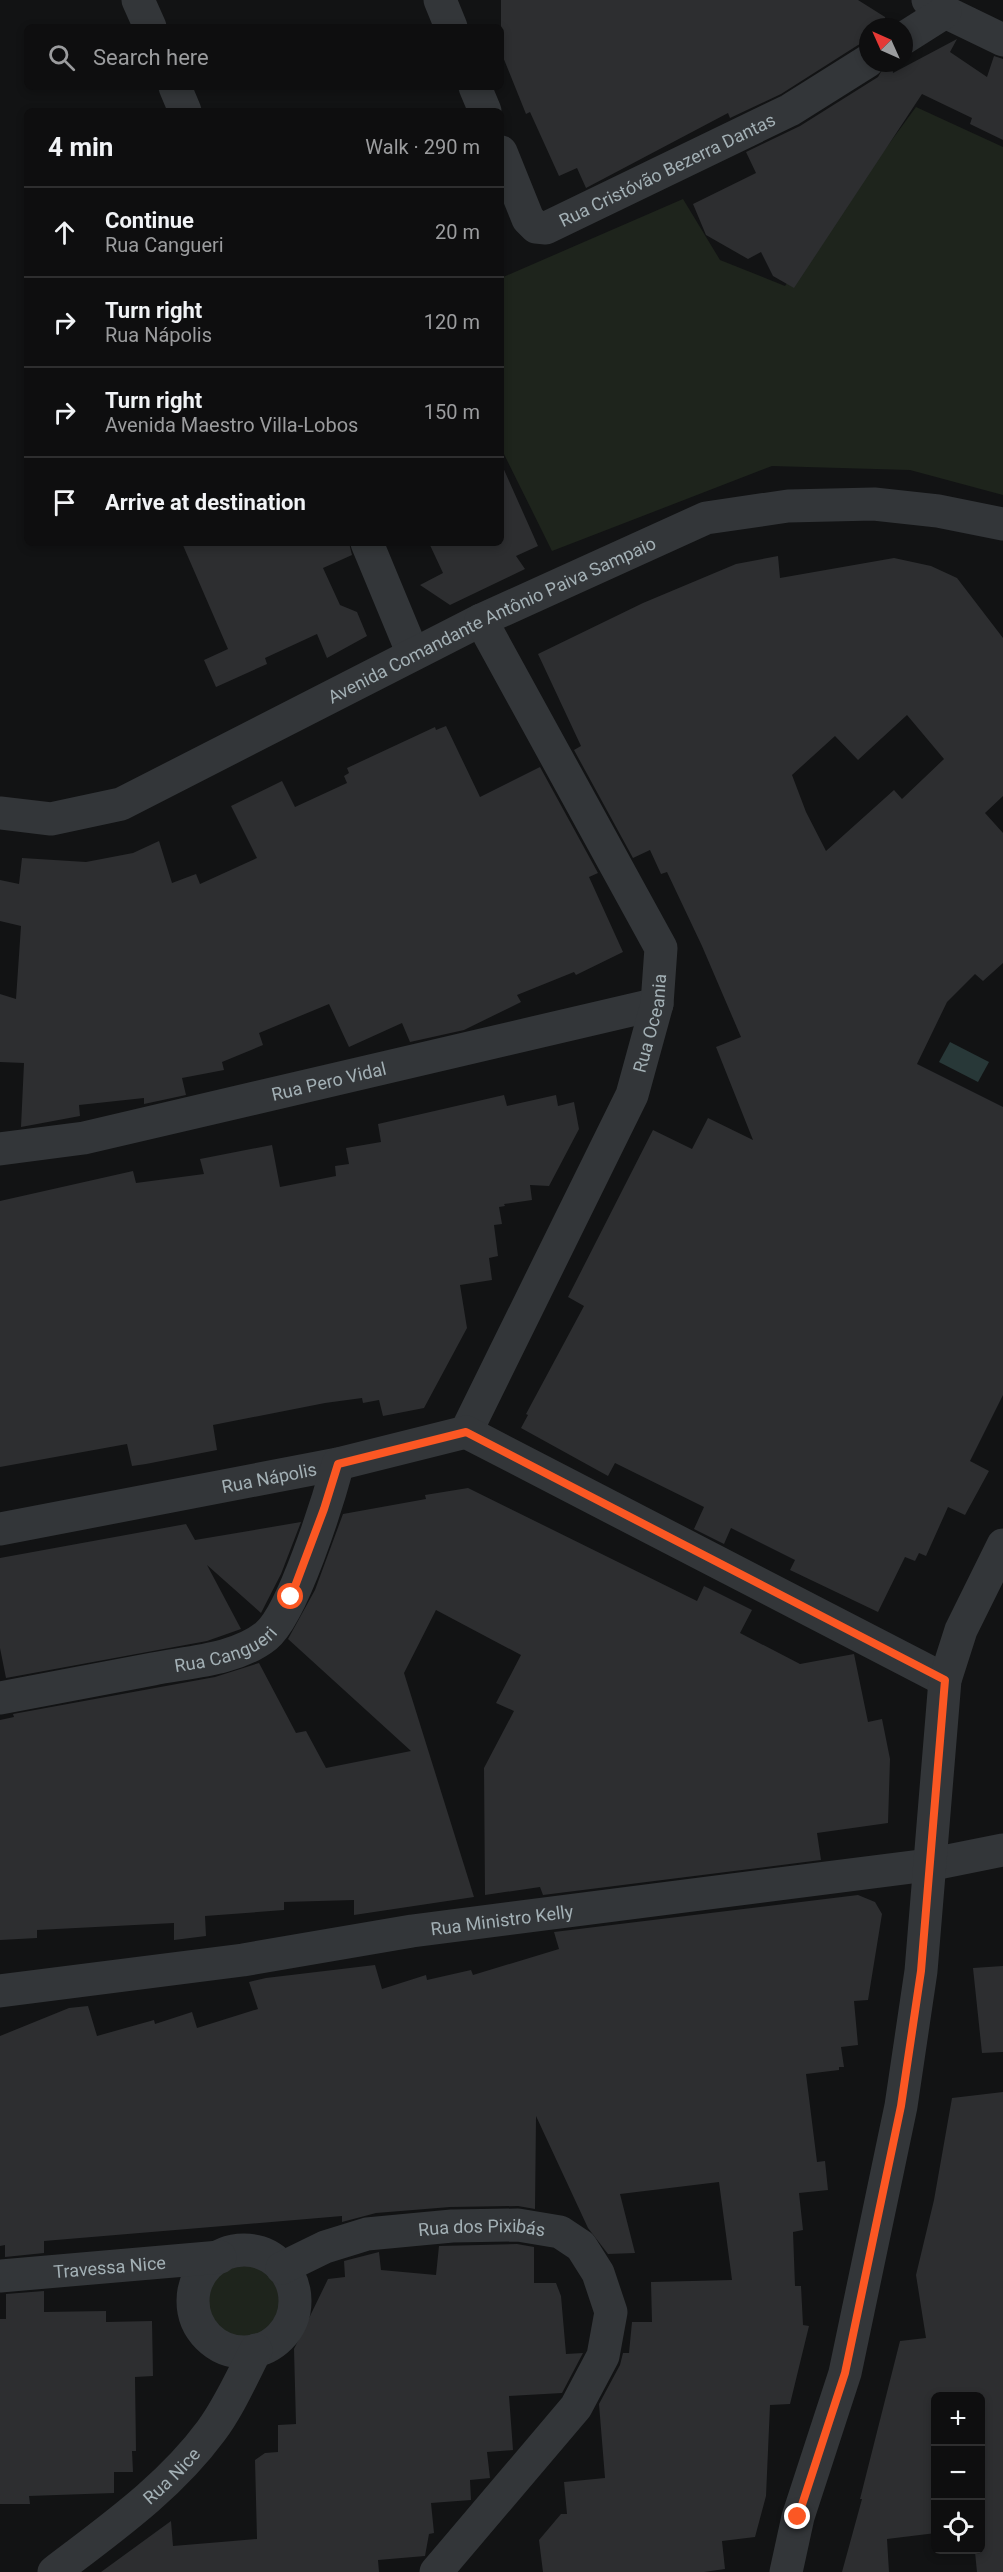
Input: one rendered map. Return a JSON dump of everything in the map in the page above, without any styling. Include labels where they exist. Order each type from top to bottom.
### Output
[{"type":"street","points":[[138,0],[149,24]]},
{"type":"street","points":[[440,0],[450,24]]},
{"type":"street","points":[[913,29],[936,6],[1003,40]]},
{"type":"street","name":"Rua Cristóvão Bezerra Dantas","points":[[504,159],[528,219],[536,227],[546,228],[790,110],[859,67]]},
{"type":"street","points":[[176,90],[184,108]]},
{"type":"street","points":[[476,90],[484,108]]},
{"type":"street","name":"Avenida Comandante Antônio Paiva Sampaio","points":[[0,813],[51,819],[121,804],[481,620],[706,519],[788,506],[874,504],[938,511],[1003,524]]},
{"type":"street","points":[[368,546],[413,654]]},
{"type":"street","name":"Rua Oceania","points":[[466,1432],[632,1095],[657,1004],[661,948],[481,620]]},
{"type":"street","name":"Rua Pero Vidal","points":[[0,1149],[84,1138],[657,1004]]},
{"type":"street","points":[[466,1432],[945,1680]]},
{"type":"street","name":"Rua Nápolis","points":[[0,1529],[338,1464],[466,1432]]},
{"type":"street","name":"Rua Cangueri","points":[[0,1698],[226,1654],[265,1637],[282,1616],[291,1597],[338,1464]]},
{"type":"street","points":[[786,2572],[798,2517],[845,2373],[901,2106],[921,1971],[945,1680],[961,1630],[1003,1545]]},
{"type":"street","name":"Rua Ministro Kelly","points":[[0,1991],[243,1960],[412,1931],[928,1865],[1003,1850]]},
{"type":"street","name":"Rua dos Pixibás","points":[[282,2268],[325,2247],[367,2234],[452,2226],[518,2225],[560,2232],[581,2246],[598,2273],[611,2312],[603,2355],[576,2408],[436,2572]]},
{"type":"street","points":[[236,2251],[253,2251],[269,2257],[282,2268],[291,2283],[295,2299],[292,2316],[284,2332],[272,2343],[256,2350],[240,2352],[224,2348],[210,2340],[200,2327],[194,2312],[193,2296],[197,2280],[206,2266],[236,2251]]},
{"type":"street","name":"Travessa Nice","points":[[0,2276],[220,2257]]},
{"type":"street","name":"Rua Nice","points":[[54,2572],[146,2501],[189,2458],[213,2430],[256,2350]]},
{"type":"shaded area","points":[[916,107],[1003,147],[1003,495],[910,470],[772,466],[552,551],[504,454],[504,277],[683,199],[720,260],[785,286]]},
{"type":"shaded area","points":[[950,1042],[989,1062],[978,1082],[939,1062]]},
{"type":"shaded area","points":[[242,2262],[256,2265],[269,2273],[277,2286],[280,2300],[277,2314],[269,2327],[256,2335],[242,2338],[228,2335],[215,2327],[207,2314],[204,2300],[207,2286],[215,2273],[228,2265]]},
{"type":"building","points":[[501,0],[858,0],[885,18],[859,18],[859,45],[781,94],[730,118],[728,113],[586,188],[577,168],[559,176],[530,112],[526,114],[504,59],[504,24],[501,24]]},
{"type":"building","points":[[957,39],[950,52],[987,77],[994,56],[1003,59],[1003,140],[970,124],[972,118],[922,94],[794,288],[773,276],[761,252],[748,259],[706,235],[693,204],[756,173],[746,152],[800,126],[878,77],[881,72],[913,72],[913,62]]},
{"type":"building","points":[[504,470],[538,546],[516,556],[525,569],[450,605],[420,585],[443,573],[430,546],[504,546]]},
{"type":"building","points":[[183,546],[350,546],[352,555],[323,568],[340,605],[357,612],[367,636],[327,658],[317,634],[265,658],[267,664],[216,687],[204,660],[228,649]]},
{"type":"building","points":[[778,556],[780,578],[894,558],[931,566],[957,578],[1003,638],[1003,796],[985,813],[1003,833],[1003,963],[983,981],[975,974],[947,1002],[917,1064],[1003,1107],[1003,1395],[970,1461],[989,1471],[965,1515],[948,1507],[926,1556],[919,1553],[915,1561],[905,1557],[878,1612],[790,1570],[795,1560],[731,1528],[724,1544],[694,1529],[704,1507],[615,1463],[608,1476],[521,1428],[528,1415],[526,1414],[584,1306],[568,1297],[653,1130],[692,1149],[708,1118],[753,1140],[716,1047],[741,1037],[702,946],[667,872],[661,874],[650,850],[633,858],[574,750],[581,746],[538,654],[643,603],[736,564]],"holes":[[[907,715],[944,759],[902,799],[894,790],[826,851],[806,812],[792,775],[835,736],[858,760]]]},
{"type":"building","points":[[446,726],[480,797],[540,767],[598,873],[589,877],[623,952],[576,975],[574,972],[517,995],[521,1002],[464,1030],[410,1042],[402,1023],[349,1047],[329,1004],[259,1033],[263,1045],[222,1062],[224,1070],[182,1078],[186,1095],[144,1104],[144,1098],[79,1105],[80,1116],[21,1127],[24,1063],[0,1062],[0,994],[16,999],[21,926],[0,921],[0,880],[19,884],[22,858],[86,862],[133,853],[159,841],[172,883],[196,874],[200,884],[257,858],[231,806],[282,781],[295,807],[347,783],[344,776],[349,773],[347,768],[435,727],[436,730]]},
{"type":"building","points":[[504,1095],[507,1106],[556,1095],[558,1106],[574,1102],[579,1129],[549,1186],[530,1185],[532,1200],[504,1204],[505,1206],[499,1207],[502,1224],[494,1225],[498,1256],[489,1258],[492,1280],[460,1285],[467,1328],[424,1408],[383,1416],[379,1400],[363,1403],[362,1398],[325,1403],[213,1425],[217,1450],[146,1464],[132,1466],[127,1444],[0,1467],[0,1201],[133,1171],[136,1183],[204,1174],[200,1159],[272,1145],[280,1187],[336,1176],[335,1166],[349,1164],[346,1148],[381,1142],[378,1124]]},
{"type":"building","points":[[468,1488],[697,1601],[704,1586],[752,1610],[740,1633],[800,1664],[854,1654],[868,1722],[882,1719],[890,1759],[888,1823],[817,1833],[821,1860],[543,1895],[540,1887],[485,1895],[484,1768],[514,1711],[496,1703],[521,1655],[436,1610],[404,1673],[474,1897],[354,1915],[354,1900],[284,1902],[284,1910],[205,1916],[206,1936],[174,1940],[174,1923],[37,1930],[37,1938],[0,1940],[0,1720],[14,1717],[13,1714],[215,1677],[259,1663],[296,1733],[306,1731],[326,1768],[411,1751],[288,1639],[315,1590],[343,1514],[426,1499],[425,1495]]},
{"type":"building","points":[[301,1522],[281,1574],[261,1613],[207,1565],[241,1629],[207,1641],[6,1678],[0,1648],[0,1558],[186,1524],[195,1540]]},
{"type":"building","points":[[858,1895],[875,1902],[882,1914],[868,2000],[854,2001],[858,2045],[841,2047],[844,2067],[839,2067],[839,2070],[806,2074],[817,2162],[825,2161],[828,2190],[799,2193],[803,2230],[793,2232],[795,2286],[801,2286],[803,2325],[809,2326],[790,2404],[770,2405],[766,2496],[755,2537],[722,2541],[725,2569],[704,2572],[543,2572],[539,2540],[561,2514],[567,2514],[564,2482],[605,2478],[599,2404],[620,2365],[623,2353],[629,2353],[632,2322],[652,2322],[651,2282],[732,2280],[719,2182],[620,2194],[635,2253],[608,2254],[588,2228],[536,2116],[535,2209],[518,2206],[450,2207],[376,2213],[342,2222],[342,2216],[44,2241],[44,2253],[5,2257],[5,2245],[0,2246],[0,2036],[69,2008],[88,2006],[97,2036],[154,2020],[155,2024],[192,2012],[197,2028],[258,2009],[249,1982],[266,1978],[375,1965],[382,1989],[426,1975],[427,1980],[471,1970],[473,1975],[559,1949],[554,1932]]},
{"type":"building","points":[[1003,1966],[1003,2052],[982,2053],[973,1968]]},
{"type":"building","points":[[1003,2092],[1003,2572],[977,2572],[975,2554],[985,2554],[985,2392],[931,2392],[931,2534],[887,2539],[889,2572],[842,2572],[900,2341],[926,2338],[916,2275],[934,2200],[952,2098]]},
{"type":"building","points":[[517,2244],[534,2247],[534,2283],[556,2283],[561,2296],[566,2354],[583,2353],[562,2393],[509,2396],[513,2450],[487,2452],[490,2478],[470,2480],[471,2500],[431,2503],[434,2533],[429,2534],[425,2556],[378,2560],[379,2572],[101,2572],[171,2521],[173,2546],[257,2539],[255,2460],[265,2453],[278,2452],[278,2425],[296,2424],[294,2349],[328,2279],[345,2277],[344,2261],[379,2252],[381,2270],[436,2275],[439,2246]]},
{"type":"building","points":[[44,2291],[44,2312],[106,2311],[106,2322],[152,2321],[153,2376],[135,2377],[136,2451],[132,2451],[133,2472],[114,2472],[114,2493],[29,2496],[30,2504],[0,2504],[0,2319],[6,2319],[6,2294]]},
{"type":"route","points":[[291,1597],[309,1552],[338,1464],[466,1432],[945,1680],[921,1971],[901,2106],[845,2373],[798,2517]]}]
